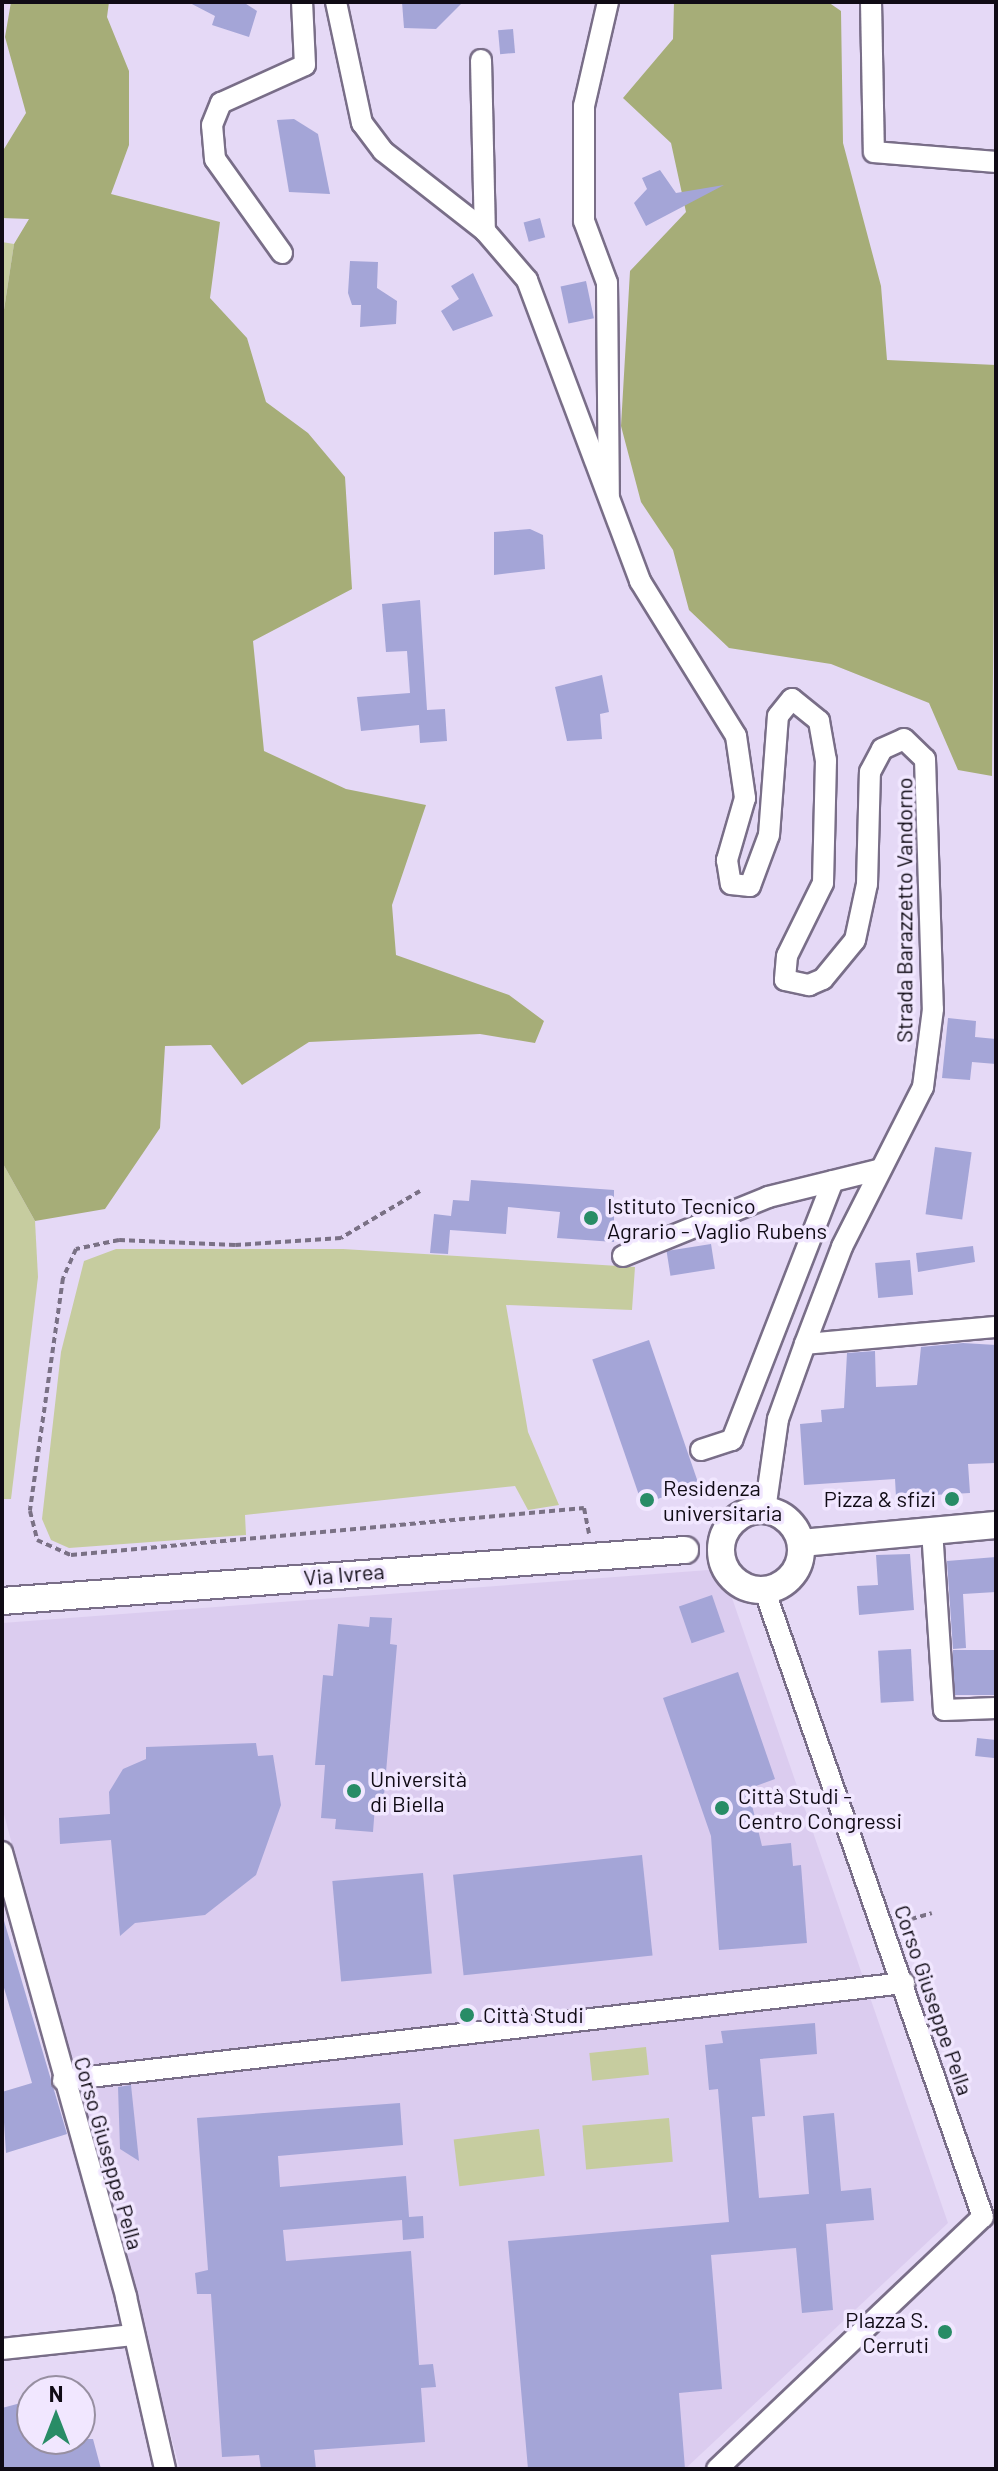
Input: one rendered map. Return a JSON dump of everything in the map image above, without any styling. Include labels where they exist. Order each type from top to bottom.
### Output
[{"type":"main road","points":[[765,1510],[788,1520],[801,1543],[788,1579],[764,1589],[738,1582],[701,1549],[741,1515],[765,1510]]},
{"type":"main road","points":[[801,1543],[996,1525]]},
{"type":"main road","name":"Via Ivrea","points":[[2,1601],[701,1549]]},
{"type":"street","points":[[282,253],[215,159],[212,125],[221,103],[305,65],[302,2]]},
{"type":"street","name":"Strada Barazzetto Vandorno","points":[[336,2],[362,123],[383,151],[485,231],[527,280],[640,581],[736,736],[745,798],[727,860],[731,884],[750,886],[769,835],[784,704],[802,701],[824,733],[823,883],[787,956],[785,980],[809,985],[823,979],[855,940],[867,884],[870,772],[882,749],[904,739],[925,759],[929,1048],[923,1087],[878,1170],[805,1344],[778,1419],[765,1510]]},
{"type":"street","points":[[608,2],[584,135],[584,221],[607,283],[604,411],[614,475],[608,499]]},
{"type":"street","points":[[871,2],[874,152],[996,162]]},
{"type":"street","points":[[481,60],[485,231]]},
{"type":"street","points":[[623,1256],[768,1197],[878,1170]]},
{"type":"street","points":[[701,1450],[732,1440],[833,1181]]},
{"type":"street","points":[[805,1344],[996,1327]]},
{"type":"street","points":[[932,1530],[944,1710],[996,1708]]},
{"type":"street","name":"Corso Giuseppe Pella","points":[[717,2469],[983,2217],[904,1983],[764,1589]]},
{"type":"street","name":"Corso Giuseppe Pella","points":[[2,1852],[165,2469]]},
{"type":"street","points":[[63,2080],[904,1983]]},
{"type":"street","points":[[2,2349],[132,2335]]},
{"type":"path","points":[[420,1191],[341,1238],[235,1245],[119,1240],[76,1249],[63,1278],[30,1511],[37,1540],[71,1555],[584,1508],[593,1556]]},
{"type":"path","points":[[884,1927],[932,1913]]},
{"type":"shaded area","name":"Città Studi","points":[[722,1569],[948,2223],[685,2469],[180,2469],[2,1807],[2,1623]]},
{"type":"green space","points":[[11,2],[109,2],[107,17],[129,71],[129,145],[111,194],[220,222],[210,298],[247,338],[266,402],[308,433],[345,477],[352,589],[253,641],[264,751],[346,789],[426,805],[392,905],[396,955],[509,995],[544,1021],[535,1043],[480,1034],[309,1042],[242,1085],[211,1045],[165,1046],[160,1128],[105,1209],[35,1221],[2,1162],[2,323],[14,244],[29,219],[2,218],[4,149],[26,113],[5,37]]},
{"type":"green space","points":[[674,2],[828,2],[841,11],[843,143],[881,286],[887,360],[996,365],[992,776],[958,770],[929,703],[831,664],[729,648],[689,610],[673,550],[641,502],[621,426],[630,271],[686,212],[671,143],[623,98],[673,39]]},
{"type":"green space","points":[[2,242],[14,244],[2,323]]},
{"type":"green space","points":[[2,1162],[35,1221],[38,1277],[11,1499],[2,1499]]},
{"type":"green space","points":[[116,1249],[343,1249],[635,1267],[632,1310],[506,1305],[528,1432],[559,1505],[528,1510],[515,1486],[245,1515],[246,1535],[69,1548],[51,1540],[42,1519],[61,1352],[84,1261]]},
{"type":"green space","points":[[646,2047],[649,2075],[592,2081],[589,2053]]},
{"type":"green space","points":[[669,2118],[673,2162],[586,2169],[582,2126]]},
{"type":"green space","points":[[539,2129],[545,2176],[459,2186],[454,2139]]},
{"type":"building","points":[[188,2],[243,2],[257,11],[249,37],[212,25],[215,16]]},
{"type":"building","points":[[402,2],[463,2],[436,29],[404,28]]},
{"type":"building","points":[[513,29],[515,53],[500,54],[498,30]]},
{"type":"building","points":[[294,119],[318,134],[330,194],[289,192],[277,120]]},
{"type":"building","points":[[660,170],[676,193],[724,185],[646,226],[634,203],[647,189],[642,178]]},
{"type":"building","points":[[540,218],[545,237],[529,242],[524,222]]},
{"type":"building","points":[[350,261],[378,262],[377,288],[397,301],[396,324],[360,327],[361,305],[352,305],[348,293]]},
{"type":"building","points":[[473,273],[493,316],[453,331],[441,311],[459,299],[451,286]]},
{"type":"building","points":[[586,281],[594,318],[568,324],[561,286]]},
{"type":"building","points":[[530,529],[543,535],[545,569],[494,575],[494,532]]},
{"type":"building","points":[[420,600],[427,710],[445,709],[447,741],[420,743],[419,725],[361,731],[357,697],[410,693],[407,651],[386,652],[382,604]]},
{"type":"building","points":[[602,675],[609,712],[600,714],[602,739],[567,741],[555,687]]},
{"type":"building","points":[[948,1018],[976,1021],[975,1037],[996,1039],[996,1064],[972,1062],[970,1080],[942,1078]]},
{"type":"building","points":[[935,1147],[972,1152],[962,1219],[926,1214]]},
{"type":"building","name":"Istituto Tecnico Agrario - Vaglio Rubens","points":[[471,1180],[614,1190],[614,1242],[557,1238],[560,1212],[508,1207],[506,1234],[450,1230],[448,1254],[430,1253],[434,1214],[451,1216],[453,1200],[469,1201]]},
{"type":"building","name":"Istituto Tecnico Agrario - Vaglio Rubens","points":[[711,1244],[715,1269],[670,1276],[667,1251]]},
{"type":"building","points":[[973,1246],[975,1262],[918,1272],[916,1253]]},
{"type":"building","points":[[910,1260],[913,1295],[878,1298],[875,1263]]},
{"type":"building","points":[[649,1340],[699,1485],[642,1504],[592,1360]]},
{"type":"building","points":[[963,1343],[996,1345],[995,1463],[968,1464],[970,1493],[896,1497],[895,1479],[804,1485],[800,1424],[822,1422],[821,1410],[844,1408],[847,1353],[875,1351],[876,1387],[917,1385],[921,1347]]},
{"type":"building","points":[[910,1554],[914,1610],[859,1615],[857,1586],[878,1585],[876,1555]]},
{"type":"building","points":[[996,1557],[996,1592],[963,1594],[966,1648],[953,1649],[947,1561]]},
{"type":"building","points":[[712,1595],[725,1632],[692,1643],[679,1606]]},
{"type":"building","points":[[370,1617],[392,1618],[390,1644],[397,1645],[383,1807],[375,1806],[373,1832],[335,1829],[336,1819],[321,1818],[325,1765],[315,1765],[323,1675],[333,1676],[338,1624],[369,1627]]},
{"type":"building","points":[[911,1649],[914,1701],[881,1703],[878,1651]]},
{"type":"building","points":[[953,1650],[996,1650],[996,1695],[953,1695]]},
{"type":"building","name":"Città Studi - Centro Congressi","points":[[738,1672],[775,1779],[748,1789],[762,1846],[791,1843],[793,1866],[801,1865],[807,1943],[719,1950],[711,1836],[663,1698]]},
{"type":"building","points":[[977,1738],[996,1740],[994,1758],[975,1756]]},
{"type":"building","points":[[256,1743],[258,1756],[273,1755],[281,1805],[256,1875],[205,1915],[135,1923],[120,1936],[111,1840],[60,1844],[59,1818],[110,1814],[109,1792],[123,1769],[146,1759],[146,1747]]},
{"type":"building","points":[[642,1855],[653,1955],[464,1975],[453,1875]]},
{"type":"building","points":[[423,1873],[432,1974],[341,1982],[332,1881]]},
{"type":"building","points":[[2,1914],[67,2134],[6,2153],[2,2092],[32,2083],[2,1981]]},
{"type":"building","points":[[815,2023],[817,2054],[760,2059],[765,2116],[752,2117],[759,2198],[809,2194],[803,2116],[834,2113],[841,2191],[871,2188],[874,2220],[826,2224],[833,2310],[802,2313],[796,2248],[711,2255],[722,2389],[679,2393],[685,2469],[528,2469],[508,2241],[729,2222],[718,2089],[709,2090],[705,2045],[723,2043],[721,2031]]},
{"type":"building","points":[[131,2085],[139,2161],[120,2149],[118,2087]]},
{"type":"building","points":[[400,2103],[403,2145],[278,2156],[280,2187],[406,2176],[409,2217],[423,2216],[424,2238],[403,2240],[402,2220],[283,2230],[286,2261],[411,2251],[419,2365],[433,2364],[436,2387],[421,2388],[425,2442],[314,2450],[316,2469],[261,2469],[259,2455],[222,2457],[211,2294],[197,2294],[195,2273],[208,2270],[197,2118]]},
{"type":"building","points":[[16,2404],[16,2455],[96,2455],[96,2450],[101,2469],[2,2469],[2,2408]]},
{"type":"place","name":"Istituto Tecnico Agrario - Vaglio Rubens","points":[[591,1218]]},
{"type":"place","name":"Pizza & sfizi","points":[[952,1499]]},
{"type":"place","name":"Residenza universitaria","points":[[647,1500]]},
{"type":"place","name":"Università di Biella","points":[[354,1791]]},
{"type":"place","name":"Città Studi - Centro Congressi","points":[[722,1808]]},
{"type":"place","name":"Città Studi","points":[[467,2015]]},
{"type":"place","name":"PIazza S. Cerruti","points":[[945,2332]]}]
